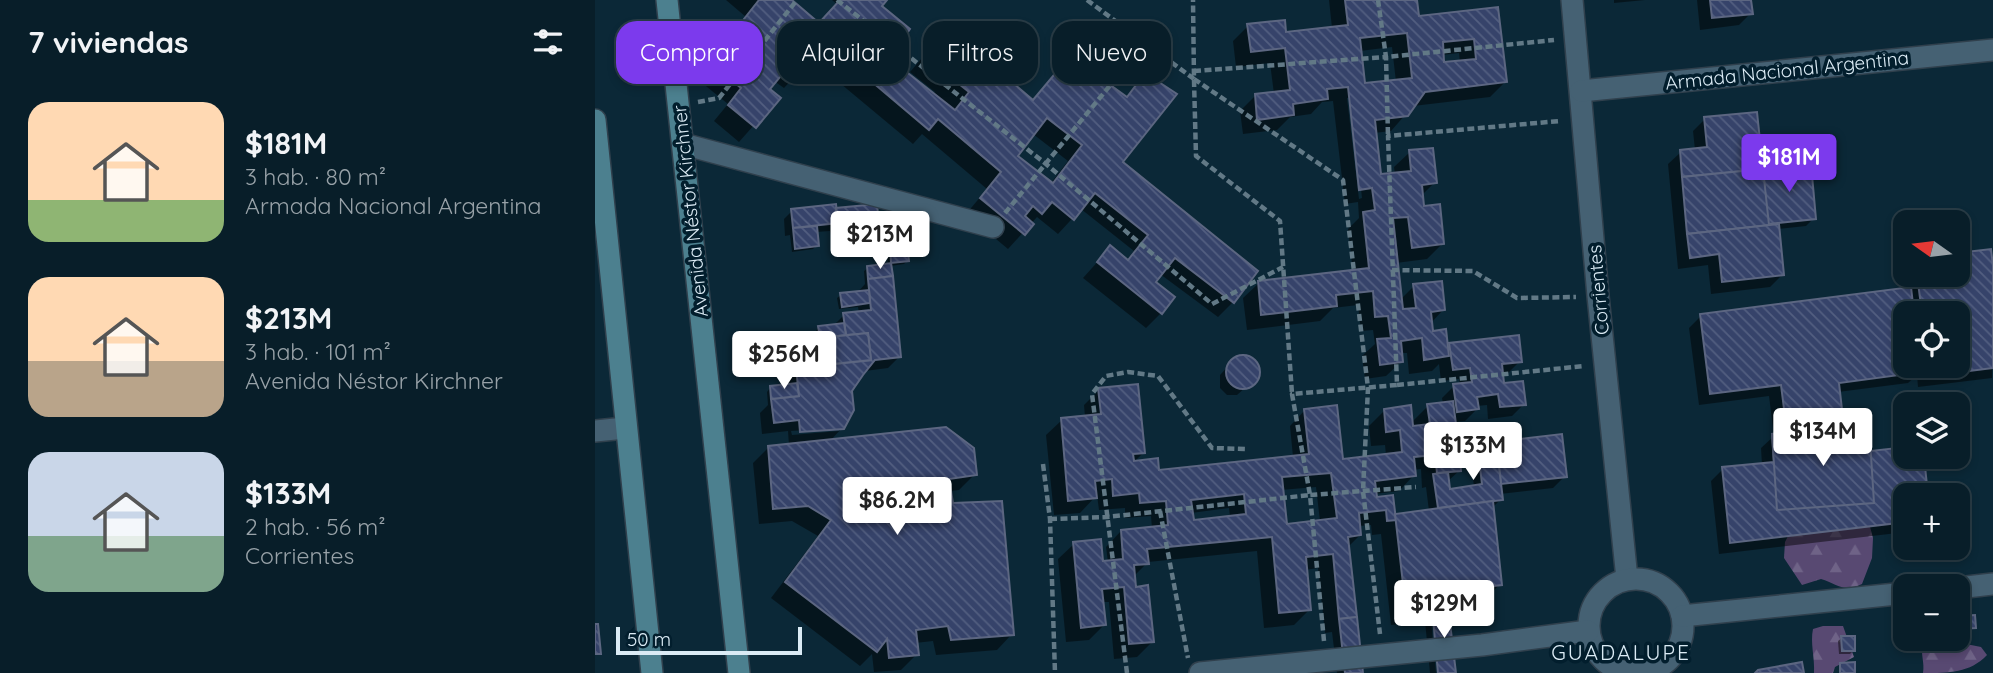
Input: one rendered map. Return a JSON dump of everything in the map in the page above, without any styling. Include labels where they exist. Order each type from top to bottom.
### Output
[{"type":"main road","name":"Avenida Néstor Kirchner","points":[[667,0],[739,673]]},
{"type":"main road","points":[[595,120],[652,673]]},
{"type":"street","name":"Corrientes","points":[[1572,0],[1598,296],[1627,579]]},
{"type":"street","name":"Armada Nacional Argentina","points":[[1581,91],[1993,50]]},
{"type":"street","points":[[683,144],[993,227]]},
{"type":"street","points":[[595,431],[625,428]]},
{"type":"street","points":[[1627,579],[1645,579],[1662,587],[1675,599],[1682,616],[1682,635],[1675,652],[1662,666],[1644,673],[1625,673],[1607,664],[1594,650],[1588,631],[1592,608],[1606,589],[1627,579]]},
{"type":"street","points":[[1970,586],[1993,584]]},
{"type":"street","points":[[1682,616],[1893,594]]},
{"type":"street","points":[[1194,666],[1326,660],[1588,631]]},
{"type":"path","points":[[679,106],[719,98],[797,0]]},
{"type":"path","points":[[837,0],[1046,164],[1212,304],[1283,267]]},
{"type":"path","points":[[1087,0],[1115,21]]},
{"type":"path","points":[[1193,0],[1196,156],[1280,221],[1292,394],[1310,495],[1326,660]]},
{"type":"path","points":[[1378,0],[1386,57],[1397,385]]},
{"type":"path","points":[[1193,71],[1386,57],[1575,38]]},
{"type":"path","points":[[1171,62],[1343,180],[1368,388],[1363,491],[1382,655]]},
{"type":"path","points":[[993,227],[1111,84]]},
{"type":"path","points":[[1388,136],[1582,119]]},
{"type":"path","points":[[1392,270],[1473,271],[1517,298],[1598,296]]},
{"type":"path","points":[[1292,394],[1605,364]]},
{"type":"path","points":[[1127,673],[1092,394],[1106,376],[1128,372],[1158,376],[1212,448],[1247,449]]},
{"type":"path","points":[[1044,464],[1049,519],[1055,673]]},
{"type":"path","points":[[1049,519],[1107,517],[1310,495],[1416,487]]},
{"type":"path","points":[[1160,511],[1194,666]]},
{"type":"green space","points":[[1869,523],[1873,538],[1872,558],[1862,584],[1856,587],[1845,588],[1821,579],[1802,585],[1784,558],[1785,542],[1790,532]]},
{"type":"green space","points":[[1843,626],[1854,657],[1835,667],[1833,673],[1814,673],[1813,629]]},
{"type":"green space","points":[[1970,645],[1981,647],[1987,655],[1966,669],[1950,672],[1923,673],[1922,651],[1970,651]]},
{"type":"building","points":[[759,0],[792,0],[817,21],[777,21],[777,81],[770,89],[781,98],[756,128],[728,105],[741,88],[736,84],[763,84],[763,21],[742,21]]},
{"type":"building","points":[[840,0],[887,0],[882,6],[900,21],[821,21]]},
{"type":"building","points":[[1345,0],[1417,0],[1419,16],[1498,7],[1507,82],[1425,92],[1408,116],[1375,120],[1381,174],[1411,171],[1409,150],[1433,148],[1437,183],[1422,185],[1424,206],[1440,204],[1444,244],[1412,248],[1408,217],[1393,218],[1403,309],[1416,308],[1413,284],[1442,281],[1445,310],[1431,312],[1433,331],[1446,329],[1449,356],[1424,360],[1422,338],[1401,341],[1403,362],[1380,365],[1377,339],[1391,338],[1388,316],[1375,317],[1373,291],[1336,295],[1337,306],[1261,315],[1258,281],[1369,268],[1363,212],[1375,210],[1372,188],[1359,190],[1348,87],[1327,89],[1328,99],[1293,104],[1294,115],[1257,120],[1255,94],[1290,90],[1285,48],[1251,52],[1247,24],[1285,20],[1286,32],[1348,25]],"holes":[[[1407,33],[1412,78],[1365,83],[1360,38]],[[1474,39],[1476,59],[1444,62],[1443,42]]]},
{"type":"building","points":[[1710,0],[1751,0],[1753,14],[1712,18]]},
{"type":"building","points":[[909,74],[955,110],[969,92],[959,84],[1014,84],[1033,100],[1052,77],[1052,84],[1109,84],[1127,97],[1137,84],[1162,84],[1177,94],[1123,162],[1258,271],[1234,303],[1175,258],[1156,282],[1175,297],[1162,314],[1097,262],[1110,245],[1128,260],[1148,235],[1095,193],[1074,220],[1052,202],[1042,214],[1033,206],[1025,216],[1034,224],[1025,235],[980,198],[1001,172],[938,119],[929,130],[875,84],[909,84]],"holes":[[[1047,118],[1082,145],[1053,183],[1018,156]]]},
{"type":"building","points":[[1757,112],[1763,169],[1682,177],[1680,150],[1707,147],[1704,117]]},
{"type":"building","points":[[1811,164],[1816,219],[1768,224],[1763,169]]},
{"type":"building","points":[[1763,169],[1769,225],[1687,234],[1682,177]]},
{"type":"building","points":[[836,204],[838,223],[793,228],[791,209]]},
{"type":"building","points":[[877,204],[879,224],[839,228],[836,208]]},
{"type":"building","points":[[1779,224],[1784,275],[1722,282],[1719,254],[1690,258],[1687,234]]},
{"type":"building","points":[[817,226],[819,246],[795,249],[793,228]]},
{"type":"building","points":[[907,243],[909,261],[891,263],[890,245]]},
{"type":"building","points":[[1991,249],[1993,368],[1970,371],[1970,301],[1920,301],[1919,287],[1971,287],[1971,251]]},
{"type":"building","points":[[891,263],[893,276],[868,279],[867,266]]},
{"type":"building","points":[[893,276],[901,357],[875,360],[863,375],[852,391],[854,410],[844,429],[800,432],[799,420],[774,423],[771,399],[799,396],[796,368],[871,360],[868,333],[846,335],[843,313],[871,310],[868,279]]},
{"type":"building","points":[[1911,287],[1913,301],[1893,301],[1893,376],[1839,383],[1844,427],[1787,433],[1781,385],[1710,394],[1700,314]]},
{"type":"building","points":[[869,290],[870,303],[842,307],[840,293]]},
{"type":"building","points":[[844,323],[846,335],[820,338],[818,326]]},
{"type":"building","points":[[868,333],[871,360],[823,365],[820,338]]},
{"type":"building","points":[[1519,335],[1522,362],[1502,364],[1504,383],[1523,381],[1526,405],[1500,407],[1498,394],[1477,397],[1479,409],[1457,412],[1453,384],[1472,382],[1470,368],[1453,370],[1449,343]]},
{"type":"building","points":[[821,354],[823,365],[796,368],[794,356]]},
{"type":"building","points":[[1243,355],[1255,360],[1260,372],[1255,384],[1243,389],[1231,384],[1226,372],[1231,360]]},
{"type":"building","points":[[797,383],[799,396],[771,399],[770,386]]},
{"type":"building","points":[[1138,384],[1145,453],[1133,454],[1134,461],[1158,458],[1159,470],[1309,454],[1304,409],[1337,405],[1343,459],[1402,452],[1400,430],[1386,432],[1384,409],[1411,405],[1413,426],[1430,424],[1427,404],[1453,401],[1456,424],[1445,425],[1447,446],[1459,445],[1461,471],[1437,473],[1435,455],[1414,457],[1416,476],[1375,481],[1377,497],[1393,495],[1396,520],[1387,521],[1386,510],[1359,513],[1361,535],[1348,537],[1357,617],[1339,619],[1333,554],[1306,557],[1311,610],[1279,613],[1272,537],[1147,549],[1149,564],[1134,565],[1136,587],[1148,585],[1154,642],[1129,644],[1124,587],[1102,589],[1106,625],[1081,628],[1073,542],[1101,539],[1103,561],[1123,559],[1121,530],[1168,525],[1166,501],[1140,503],[1139,493],[1113,496],[1112,479],[1095,481],[1097,498],[1068,501],[1061,418],[1101,414],[1098,388]],"holes":[[[1331,473],[1337,518],[1287,524],[1282,477]],[[1244,494],[1246,514],[1194,520],[1191,500]]]},
{"type":"building","points":[[1869,424],[1871,451],[1893,448],[1893,469],[1925,469],[1927,483],[1893,483],[1893,524],[1730,543],[1722,467],[1774,462],[1772,434]]},
{"type":"building","points":[[1869,424],[1874,503],[1777,510],[1772,434]]},
{"type":"building","points":[[946,427],[974,448],[977,475],[949,479],[953,503],[1002,501],[1014,635],[951,640],[948,626],[916,630],[919,655],[889,658],[887,639],[877,652],[785,582],[831,520],[808,506],[773,509],[768,446]]},
{"type":"building","points":[[1562,434],[1567,477],[1501,484],[1496,442]]},
{"type":"building","points":[[1496,442],[1503,500],[1438,508],[1433,474],[1448,472],[1450,489],[1482,484],[1477,444]]},
{"type":"building","points":[[1493,501],[1502,585],[1447,591],[1448,606],[1406,610],[1395,514]]},
{"type":"building","points":[[1448,606],[1456,673],[1438,673],[1432,607]]},
{"type":"building","points":[[1970,615],[1975,615],[1976,628],[1970,628]]},
{"type":"building","points":[[1357,617],[1363,673],[1345,673],[1339,619]]},
{"type":"building","points":[[595,624],[598,624],[601,654],[595,654]]},
{"type":"building","points":[[1841,636],[1855,636],[1855,651],[1842,651]]},
{"type":"building","points":[[1802,662],[1804,673],[1755,673],[1758,670]]},
{"type":"building","points":[[1855,662],[1855,673],[1840,673],[1840,663]]},
{"type":"district","name":"GUADALUPE","points":[[1621,653]]}]
